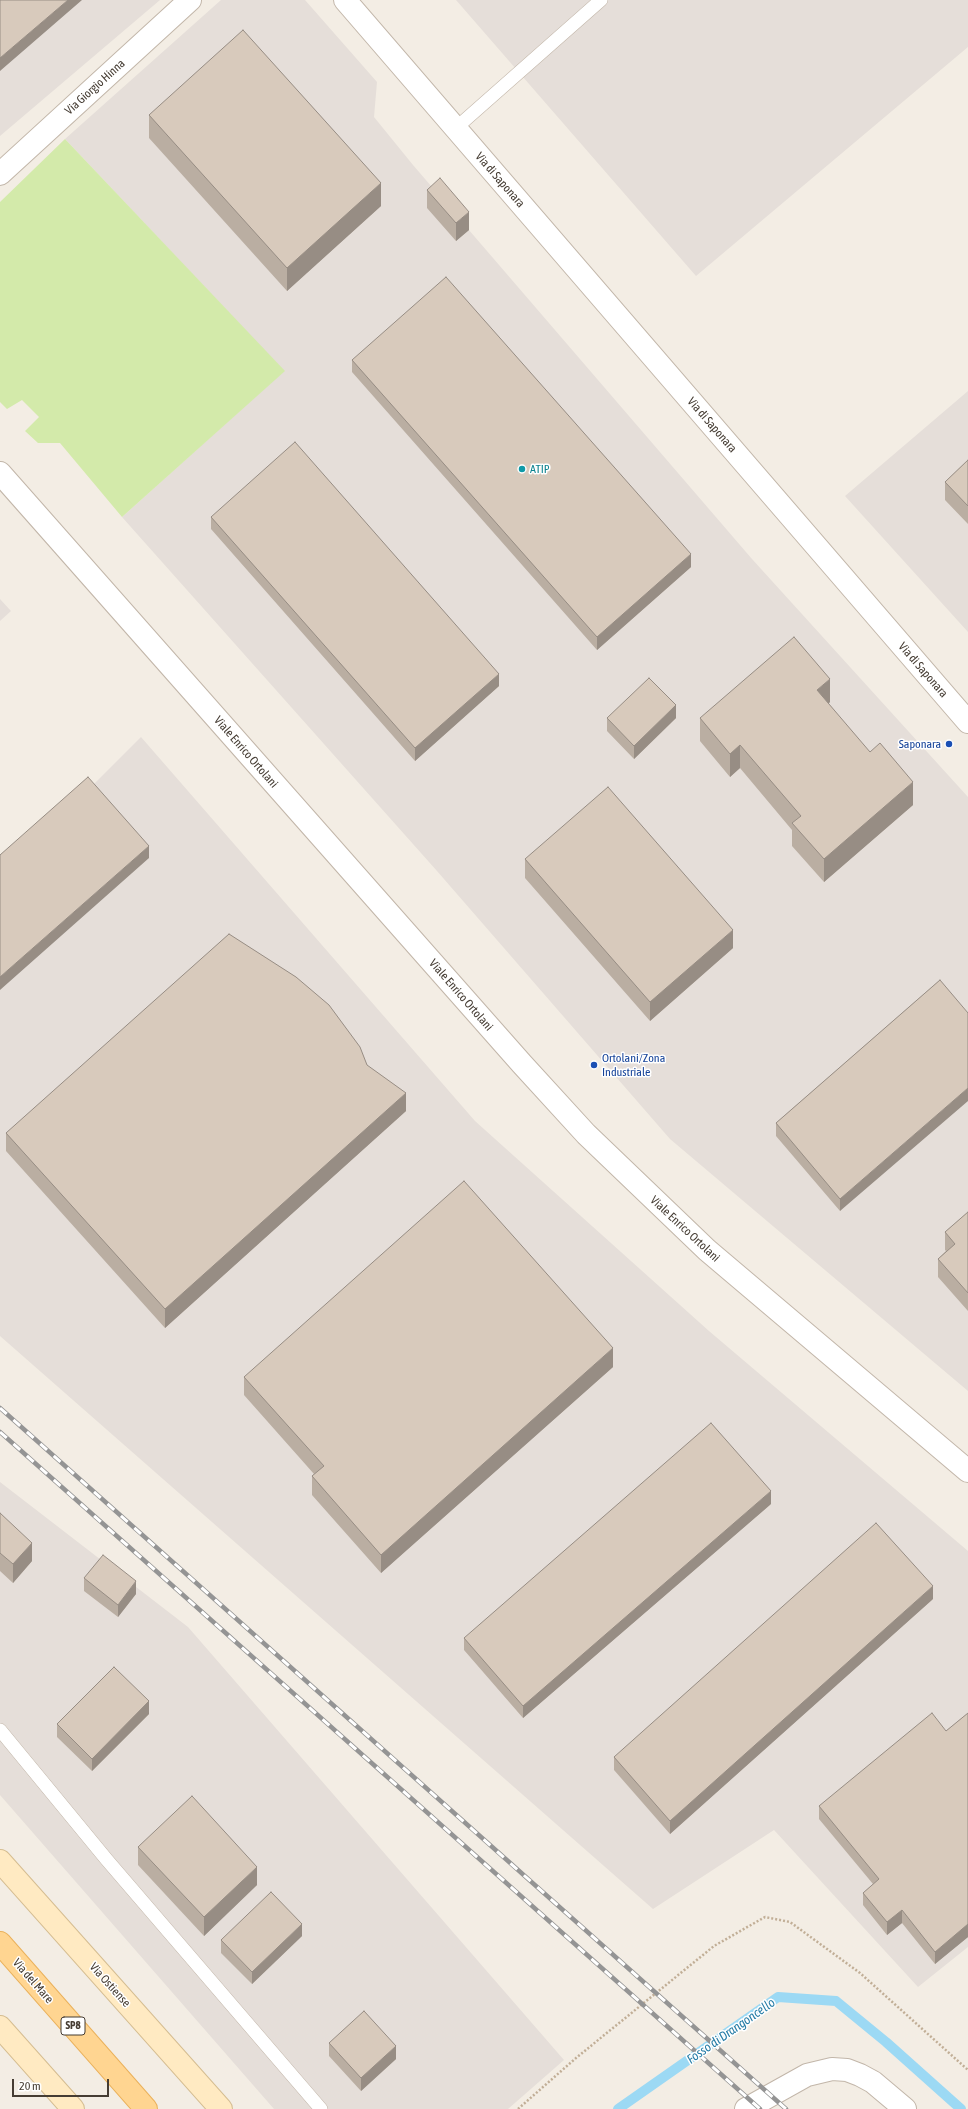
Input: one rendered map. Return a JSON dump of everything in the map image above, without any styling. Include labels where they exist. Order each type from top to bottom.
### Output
[{"type":"main road","name":"Via Ostiense","points":[[0,1861],[221,2109]]},
{"type":"main road","name":"Via del Mare","points":[[0,1943],[146,2109]]},
{"type":"main road","points":[[0,2027],[73,2109]]},
{"type":"street","name":"Via Giorgio Hinna","points":[[0,174],[190,0]]},
{"type":"street","name":"Via di Saponara","points":[[345,0],[968,722]]},
{"type":"street","name":"Viale Enrico Ortolani","points":[[0,473],[522,1064],[586,1134],[706,1250],[968,1471]]},
{"type":"street","points":[[746,2109],[807,2075],[832,2069],[847,2070],[873,2082],[905,2109]]},
{"type":"lane","points":[[456,128],[600,0]]},
{"type":"lane","points":[[0,1730],[107,1860],[321,2109]]},
{"type":"path","points":[[518,2109],[576,2058],[714,1946],[765,1917],[790,1922],[860,1973],[968,2070]]},
{"type":"shaded area","points":[[0,0],[160,0],[0,136]]},
{"type":"shaded area","points":[[221,0],[305,0],[377,82],[374,117],[413,165],[752,559],[968,797],[968,1391],[670,1139],[437,871],[122,517],[284,371],[65,139]]},
{"type":"shaded area","points":[[456,0],[968,0],[968,47],[696,276]]},
{"type":"shaded area","points":[[968,391],[968,632],[845,496]]},
{"type":"shaded area","points":[[0,599],[11,611],[0,621]]},
{"type":"shaded area","points":[[141,737],[475,1121],[709,1331],[968,1551],[968,1947],[918,1987],[774,1830],[653,1909],[0,1336],[0,868],[88,790]]},
{"type":"shaded area","points":[[0,1482],[188,1627],[564,2060],[508,2109],[274,2109],[0,1795]]},
{"type":"green space","points":[[65,139],[285,371],[122,517],[60,443],[38,443],[25,431],[39,417],[22,400],[7,409],[0,402],[0,202]]},
{"type":"building","points":[[0,0],[68,0],[0,58]]},
{"type":"building","points":[[243,30],[381,183],[287,268],[149,115]]},
{"type":"building","points":[[440,178],[469,212],[456,223],[427,190]]},
{"type":"building","name":"ATIP","points":[[446,277],[691,554],[597,637],[352,360]]},
{"type":"building","points":[[295,442],[499,674],[415,748],[211,517]]},
{"type":"building","points":[[968,460],[968,506],[945,482]]},
{"type":"building","points":[[794,637],[830,679],[817,690],[870,752],[880,743],[913,782],[824,859],[792,823],[801,816],[740,745],[730,754],[700,718]]},
{"type":"building","points":[[649,678],[676,705],[634,746],[607,718]]},
{"type":"building","points":[[88,777],[149,846],[0,977],[0,855]]},
{"type":"building","points":[[608,787],[733,930],[650,1002],[525,859]]},
{"type":"building","points":[[229,934],[296,977],[329,1005],[360,1047],[367,1065],[406,1093],[165,1309],[6,1133]]},
{"type":"building","points":[[940,980],[968,1013],[968,1088],[840,1199],[776,1123]]},
{"type":"building","points":[[464,1181],[613,1348],[381,1555],[312,1476],[324,1466],[244,1377]]},
{"type":"building","points":[[968,1212],[968,1293],[938,1259],[955,1244],[945,1232]]},
{"type":"building","points":[[711,1423],[771,1491],[523,1706],[464,1638]]},
{"type":"building","points":[[0,1513],[32,1543],[13,1564],[0,1553]]},
{"type":"building","points":[[876,1523],[933,1586],[670,1821],[614,1757]]},
{"type":"building","points":[[103,1555],[136,1581],[118,1605],[84,1578]]},
{"type":"building","points":[[114,1667],[149,1701],[92,1759],[57,1724]]},
{"type":"building","points":[[932,1713],[946,1731],[968,1713],[968,1924],[935,1952],[902,1910],[887,1922],[863,1893],[879,1879],[819,1806]]},
{"type":"building","points":[[192,1796],[257,1867],[204,1917],[138,1847]]},
{"type":"building","points":[[271,1892],[302,1924],[252,1972],[221,1940]]},
{"type":"building","points":[[364,2011],[396,2046],[361,2078],[329,2043]]},
{"type":"waterway","name":"Fosso di Drangoncello","points":[[618,2109],[778,1997],[836,2001],[886,2042],[961,2109]]},
{"type":"railway","points":[[0,1408],[786,2109]]},
{"type":"railway","points":[[0,1432],[760,2109]]},
{"type":"place","name":"ATIP","points":[[522,469]]},
{"type":"place","name":"Saponara","points":[[949,744]]},
{"type":"place","name":"Ortolani/Zona Industriale","points":[[594,1065]]}]
